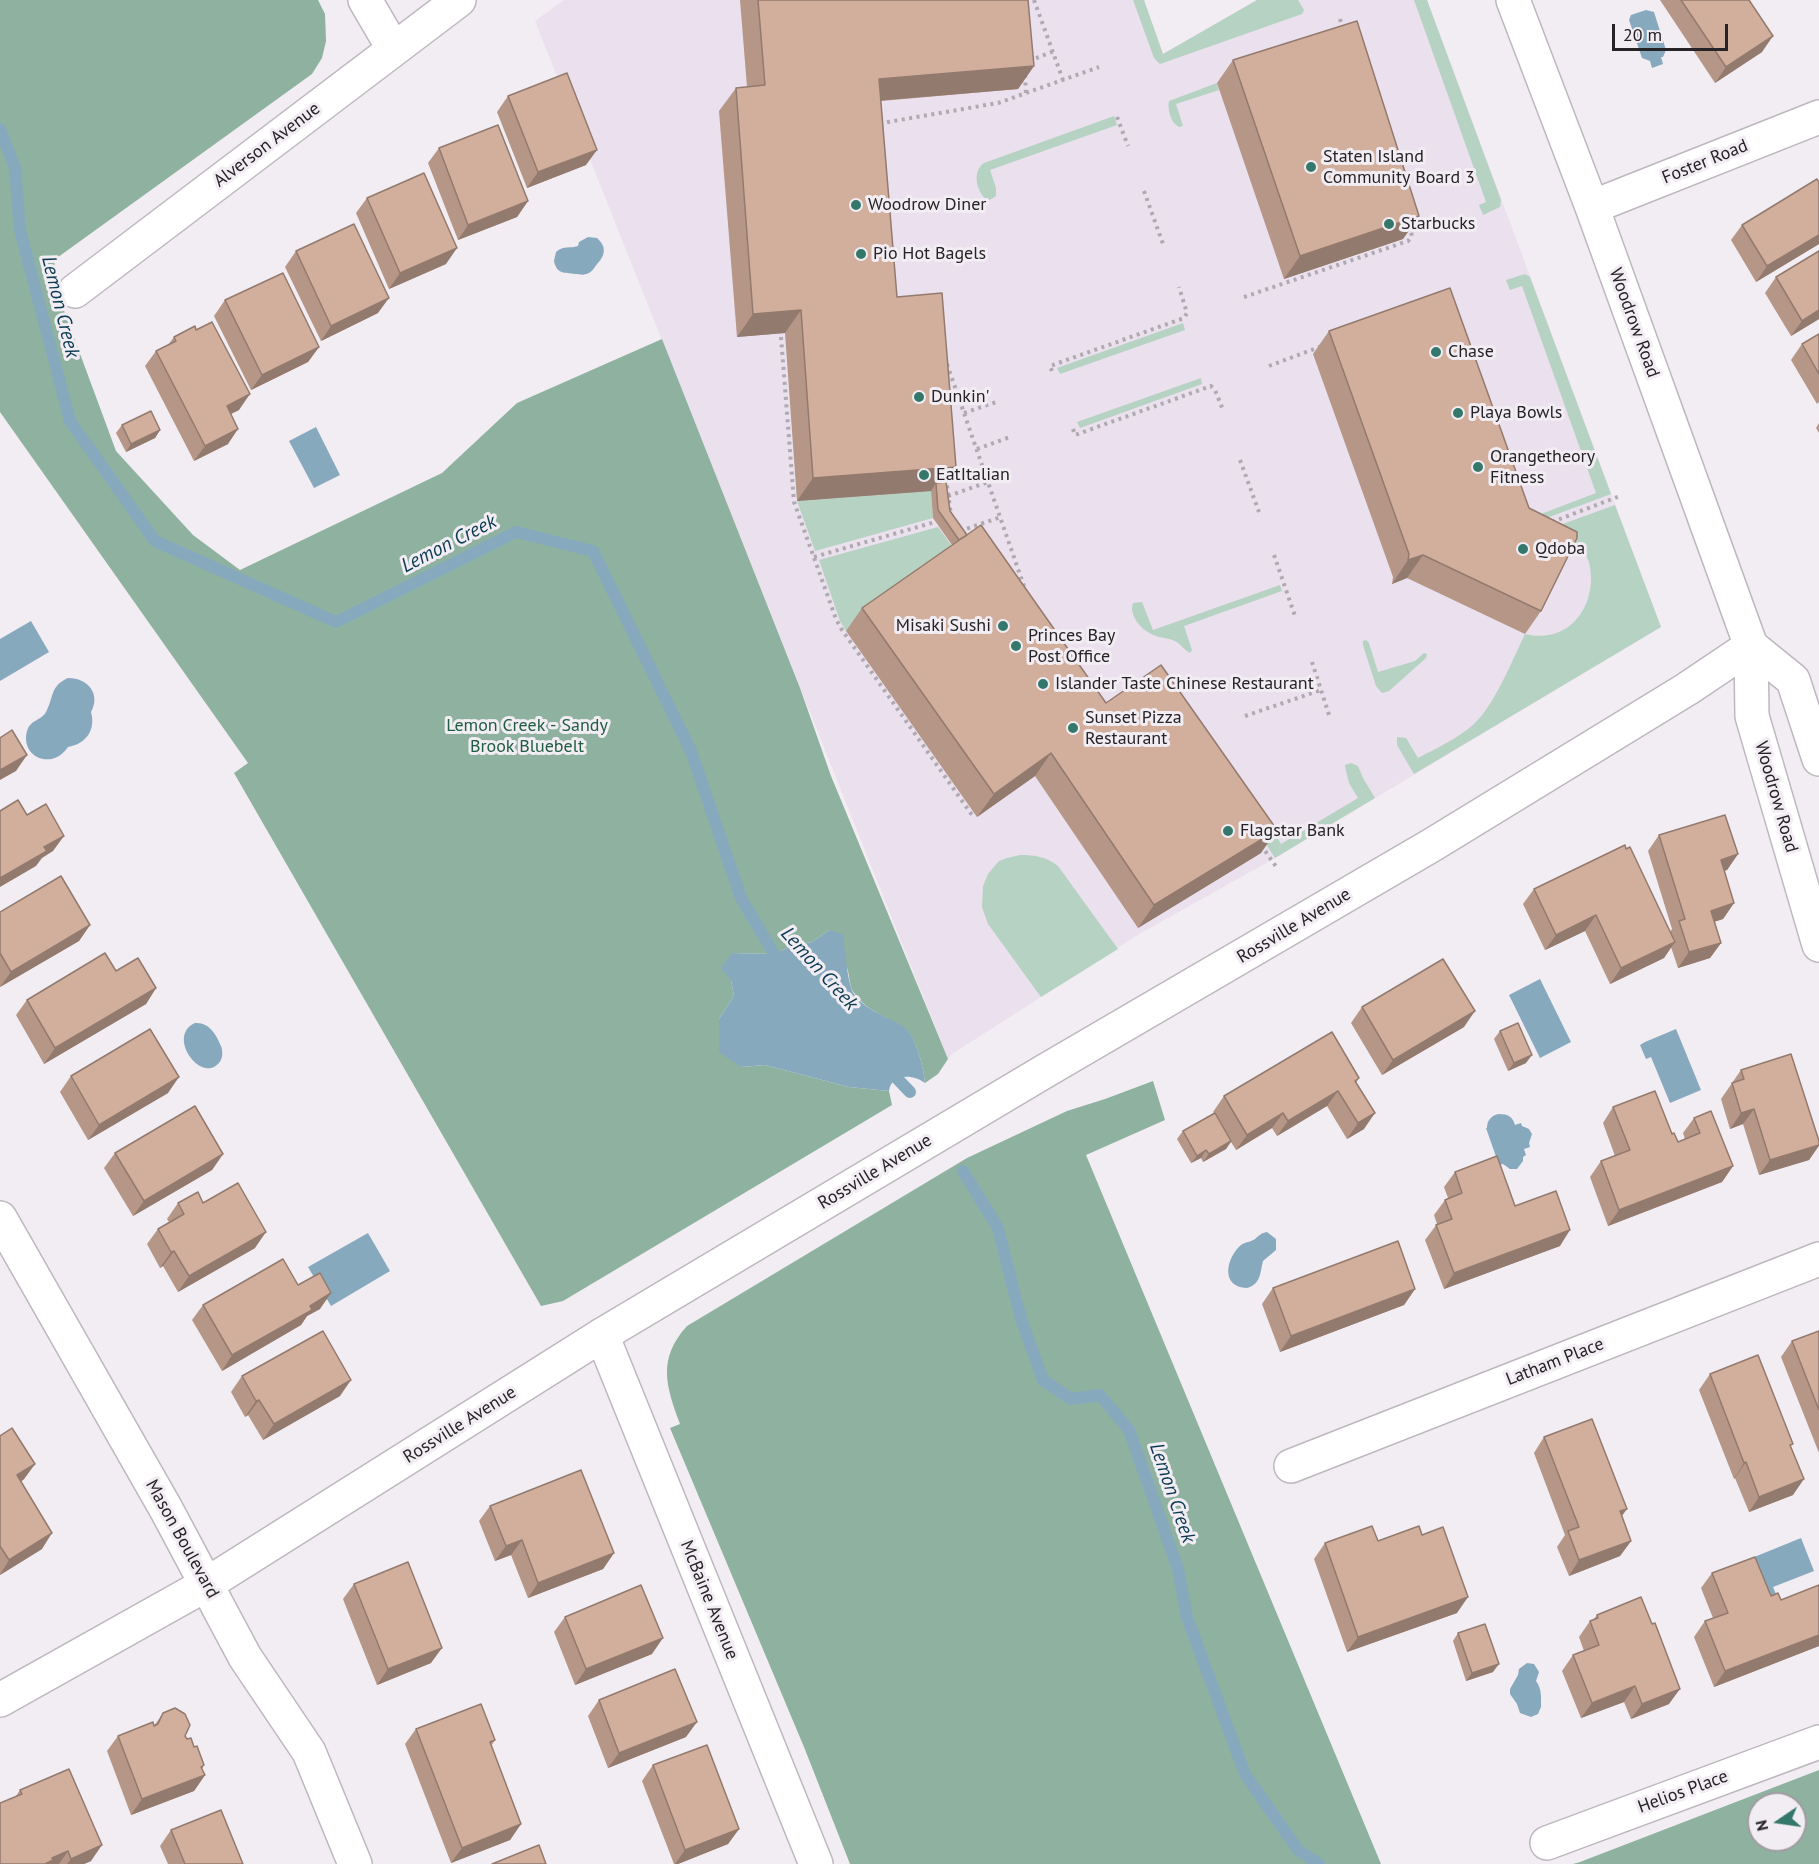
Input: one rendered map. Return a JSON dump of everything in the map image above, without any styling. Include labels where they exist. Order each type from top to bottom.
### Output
[{"type":"street","points":[[365,0],[393,48]]},
{"type":"street","name":"Alverson Avenue","points":[[75,291],[459,0]]},
{"type":"street","name":"Woodrow Road","points":[[1513,0],[1592,207],[1751,646],[1752,716],[1819,945]]},
{"type":"street","name":"Foster Road","points":[[1592,207],[1819,117]]},
{"type":"street","points":[[1751,646],[1793,680],[1819,759]]},
{"type":"street","name":"Rossville Avenue","points":[[0,1700],[207,1584],[602,1335],[1402,862],[1687,689],[1751,646]]},
{"type":"street","name":"Mason Boulevard","points":[[0,1218],[207,1584],[245,1657],[309,1752],[356,1864]]},
{"type":"street","name":"Latham Place","points":[[1291,1466],[1819,1259]]},
{"type":"street","name":"McBaine Avenue","points":[[602,1335],[816,1864]]},
{"type":"street","name":"Helios Place","points":[[1547,1843],[1819,1742]]},
{"type":"path","points":[[1034,0],[1063,80]]},
{"type":"path","points":[[1340,19],[1344,30]]},
{"type":"path","points":[[1023,63],[1053,51]]},
{"type":"path","points":[[877,129],[888,122],[998,103],[1099,67]]},
{"type":"path","points":[[1024,74],[1026,94]]},
{"type":"path","points":[[1117,117],[1128,146]]},
{"type":"path","points":[[1144,191],[1163,244]]},
{"type":"path","points":[[1244,297],[1411,240],[1412,233],[1407,218]]},
{"type":"path","points":[[1052,371],[1050,366],[1184,318],[1187,313],[1179,287]]},
{"type":"path","points":[[781,337],[794,502],[836,619],[972,815]]},
{"type":"path","points":[[1269,366],[1322,346]]},
{"type":"path","points":[[945,357],[1027,594]]},
{"type":"path","points":[[1073,429],[1076,435],[1211,386],[1223,410]]},
{"type":"path","points":[[964,413],[999,401]]},
{"type":"path","points":[[977,449],[1010,436]]},
{"type":"path","points":[[1240,460],[1259,512]]},
{"type":"path","points":[[944,519],[952,517],[946,473]]},
{"type":"path","points":[[948,496],[988,482]]},
{"type":"path","points":[[1544,525],[1620,496]]},
{"type":"path","points":[[960,531],[1000,517]]},
{"type":"path","points":[[814,557],[934,522]]},
{"type":"path","points":[[956,524],[967,540]]},
{"type":"path","points":[[1274,555],[1295,616]]},
{"type":"path","points":[[1312,662],[1330,718]]},
{"type":"path","points":[[1245,716],[1321,690]]},
{"type":"path","points":[[1257,839],[1277,868]]},
{"type":"shaded area","points":[[564,0],[1144,0],[1163,54],[1257,0],[1427,0],[1661,627],[1275,858],[1141,933],[952,1054],[948,1059],[535,21]]},
{"type":"green space","name":"Lemon Creek - Sandy Brook Bluebelt","points":[[0,0],[318,0],[325,14],[326,41],[322,58],[312,74],[54,260],[59,297],[116,451],[193,535],[240,570],[442,473],[517,403],[662,339],[800,688],[831,776],[948,1059],[938,1074],[925,1083],[919,1053],[908,1032],[866,1006],[853,991],[845,963],[829,930],[812,942],[792,946],[774,954],[732,953],[731,980],[734,996],[719,1019],[741,1067],[765,1065],[849,1087],[889,1091],[892,1105],[563,1301],[541,1306],[234,773],[248,763],[0,412]]},
{"type":"green space","points":[[1133,0],[1144,0],[1163,54],[1257,0],[1298,0],[1304,10],[1302,14],[1160,64],[1154,58]]},
{"type":"green space","points":[[1414,0],[1427,0],[1501,200],[1500,207],[1483,215],[1479,205],[1486,202]]},
{"type":"green space","points":[[1217,83],[1219,90],[1176,104],[1183,126],[1176,125],[1170,116],[1169,101]]},
{"type":"green space","points":[[1114,116],[1117,125],[990,170],[996,196],[988,201],[978,188],[978,172],[984,163]]},
{"type":"green space","points":[[1525,274],[1530,277],[1611,494],[1536,522],[1528,519],[1596,493],[1522,286],[1510,290],[1506,280]]},
{"type":"green space","points":[[1183,323],[1185,330],[1060,374],[1057,368]]},
{"type":"green space","points":[[1201,378],[1202,384],[1080,428],[1077,422]]},
{"type":"green space","points":[[931,491],[933,518],[815,551],[797,501]]},
{"type":"green space","points":[[1615,505],[1661,627],[1414,774],[1397,745],[1397,737],[1406,738],[1418,758],[1462,734],[1489,706],[1525,634],[1551,635],[1562,631],[1571,625],[1585,606],[1591,577],[1590,564],[1582,550],[1583,547],[1549,529]]},
{"type":"green space","points":[[938,527],[957,553],[846,631],[840,621],[819,560]]},
{"type":"green space","points":[[1280,585],[1282,591],[1184,626],[1192,650],[1190,653],[1175,641],[1146,631],[1138,623],[1132,608],[1133,603],[1142,602],[1153,630]]},
{"type":"green space","points":[[1366,640],[1378,672],[1415,661],[1424,653],[1427,654],[1426,658],[1389,691],[1382,693],[1376,686],[1363,645],[1363,641]]},
{"type":"green space","points":[[1351,763],[1358,766],[1375,798],[1275,858],[1256,828],[1271,827],[1281,844],[1358,798],[1349,783],[1345,767]]},
{"type":"green space","points":[[1020,855],[1040,857],[1058,866],[1118,949],[1041,997],[988,924],[982,907],[983,886],[988,874],[999,861]]},
{"type":"green space","points":[[1153,1081],[1165,1120],[1086,1155],[1381,1864],[850,1864],[804,1747],[670,1428],[680,1424],[668,1385],[668,1361],[671,1350],[687,1326],[967,1158],[1067,1111]]},
{"type":"green space","points":[[1819,1770],[1819,1864],[1573,1864],[1747,1798],[1747,1852],[1807,1852],[1807,1792],[1762,1792]]},
{"type":"water","points":[[1646,10],[1654,12],[1666,50],[1661,57],[1663,64],[1652,68],[1650,61],[1642,58],[1629,20],[1631,15]]},
{"type":"water","points":[[588,237],[597,238],[604,250],[593,270],[583,275],[559,271],[554,261],[556,252],[578,246],[579,242]]},
{"type":"water","points":[[316,427],[340,475],[314,488],[289,441]]},
{"type":"water","points":[[31,621],[49,652],[0,681],[0,639]]},
{"type":"water","points":[[68,678],[81,681],[91,688],[94,705],[91,712],[91,730],[80,743],[68,747],[54,758],[39,758],[28,748],[27,731],[31,724],[46,712],[55,688]]},
{"type":"water","points":[[829,930],[843,934],[848,974],[854,994],[871,1009],[908,1031],[916,1045],[925,1083],[915,1078],[904,1077],[894,1081],[889,1091],[849,1087],[765,1065],[741,1067],[719,1052],[719,1019],[734,996],[731,980],[721,968],[732,953],[774,954],[792,946],[812,942]]},
{"type":"water","points":[[1540,979],[1571,1042],[1540,1058],[1509,995]]},
{"type":"water","points":[[195,1023],[208,1027],[221,1046],[221,1059],[212,1068],[196,1063],[189,1056],[185,1047],[184,1038],[187,1029]]},
{"type":"water","points":[[1676,1029],[1701,1090],[1670,1103],[1651,1057],[1646,1059],[1640,1045]]},
{"type":"water","points":[[1499,1114],[1510,1116],[1515,1125],[1521,1123],[1532,1134],[1530,1147],[1524,1149],[1526,1155],[1517,1169],[1510,1169],[1503,1164],[1499,1165],[1486,1128],[1490,1118]]},
{"type":"water","points":[[1267,1232],[1276,1239],[1276,1250],[1263,1261],[1259,1278],[1255,1284],[1247,1288],[1233,1283],[1228,1271],[1236,1251],[1241,1245]]},
{"type":"water","points":[[368,1233],[390,1271],[331,1306],[308,1267]]},
{"type":"water","points":[[1801,1538],[1814,1571],[1773,1587],[1776,1594],[1759,1601],[1742,1562]]},
{"type":"water","points":[[1527,1663],[1534,1664],[1539,1672],[1536,1681],[1541,1697],[1538,1714],[1531,1717],[1520,1713],[1510,1694],[1519,1669]]},
{"type":"building","points":[[758,0],[1028,0],[1034,66],[879,79],[897,297],[942,293],[956,467],[813,478],[801,310],[753,314],[736,88],[765,85]]},
{"type":"building","points":[[1681,0],[1749,0],[1773,36],[1726,67]]},
{"type":"building","points":[[1357,21],[1419,216],[1300,256],[1233,60]]},
{"type":"building","points":[[567,73],[597,150],[538,172],[508,96]]},
{"type":"building","points":[[498,125],[528,201],[468,225],[439,148]]},
{"type":"building","points":[[424,173],[457,248],[400,273],[367,198]]},
{"type":"building","points":[[1817,179],[1819,182],[1819,235],[1767,266],[1742,225]]},
{"type":"building","points":[[354,224],[389,298],[331,326],[296,251]]},
{"type":"building","points":[[1819,251],[1819,310],[1802,321],[1776,277]]},
{"type":"building","points":[[283,273],[319,347],[262,375],[225,300]]},
{"type":"building","points":[[1450,288],[1529,508],[1577,532],[1577,538],[1541,611],[1423,555],[1408,560],[1409,554],[1329,331]]},
{"type":"building","points":[[212,322],[250,394],[227,406],[238,429],[205,446],[156,351],[176,341],[174,337],[195,326],[196,330]]},
{"type":"building","points":[[1819,334],[1819,374],[1802,344]]},
{"type":"building","points":[[151,411],[160,430],[131,444],[122,425]]},
{"type":"building","points":[[946,482],[950,511],[967,535],[959,540],[938,510],[936,483]]},
{"type":"building","points":[[981,525],[1106,703],[1161,665],[1277,830],[1154,905],[1051,753],[994,794],[862,608]]},
{"type":"building","points":[[12,730],[27,755],[0,770],[0,738]]},
{"type":"building","points":[[18,800],[27,815],[46,804],[64,836],[44,847],[47,851],[0,878],[0,811]]},
{"type":"building","points":[[1725,815],[1738,854],[1721,860],[1734,903],[1711,911],[1721,943],[1689,952],[1679,921],[1685,919],[1659,835]]},
{"type":"building","points":[[1625,845],[1626,849],[1630,847],[1675,942],[1621,968],[1596,915],[1556,935],[1534,889]]},
{"type":"building","points":[[61,876],[90,925],[11,972],[0,953],[0,912]]},
{"type":"building","points":[[105,953],[116,971],[138,958],[156,988],[55,1048],[27,1000]]},
{"type":"building","points":[[1443,959],[1475,1011],[1393,1060],[1362,1007]]},
{"type":"building","points":[[1518,1023],[1532,1055],[1514,1063],[1500,1031]]},
{"type":"building","points":[[150,1029],[179,1077],[99,1125],[71,1076]]},
{"type":"building","points":[[1332,1032],[1359,1078],[1355,1081],[1375,1113],[1358,1123],[1338,1091],[1288,1121],[1283,1113],[1247,1135],[1224,1096]]},
{"type":"building","points":[[1791,1054],[1819,1145],[1770,1160],[1754,1109],[1741,1113],[1732,1083],[1744,1079],[1741,1070]]},
{"type":"building","points":[[1655,1091],[1672,1134],[1674,1133],[1678,1142],[1700,1133],[1694,1118],[1711,1111],[1733,1166],[1619,1210],[1601,1161],[1630,1150],[1613,1107]]},
{"type":"building","points":[[195,1106],[223,1154],[144,1201],[115,1153]]},
{"type":"building","points":[[1215,1113],[1231,1141],[1209,1154],[1206,1150],[1197,1156],[1183,1131]]},
{"type":"building","points":[[1497,1156],[1515,1206],[1556,1191],[1570,1230],[1454,1273],[1436,1225],[1452,1219],[1445,1200],[1462,1193],[1455,1172]]},
{"type":"building","points":[[238,1183],[266,1232],[189,1276],[174,1251],[171,1252],[158,1229],[184,1214],[178,1203],[198,1192],[203,1203]]},
{"type":"building","points":[[1398,1241],[1415,1289],[1291,1336],[1273,1288]]},
{"type":"building","points":[[283,1259],[298,1285],[320,1273],[331,1293],[310,1306],[312,1310],[232,1355],[203,1305]]},
{"type":"building","points":[[323,1331],[351,1380],[274,1424],[259,1400],[256,1401],[242,1376]]},
{"type":"building","points":[[1819,1331],[1819,1410],[1792,1341]]},
{"type":"building","points":[[1758,1355],[1793,1444],[1790,1445],[1804,1479],[1759,1497],[1710,1374]]},
{"type":"building","points":[[1592,1419],[1627,1509],[1620,1511],[1631,1541],[1579,1560],[1568,1531],[1579,1527],[1544,1437]]},
{"type":"building","points":[[12,1428],[35,1464],[17,1475],[52,1533],[9,1560],[0,1546],[0,1436]]},
{"type":"building","points":[[581,1470],[614,1553],[538,1583],[522,1540],[506,1546],[490,1506]]},
{"type":"building","points":[[1372,1526],[1378,1541],[1419,1526],[1422,1535],[1443,1527],[1468,1597],[1358,1637],[1325,1543]]},
{"type":"building","points":[[1755,1557],[1771,1596],[1778,1593],[1781,1600],[1819,1585],[1819,1635],[1725,1671],[1705,1621],[1728,1613],[1712,1573]]},
{"type":"building","points":[[408,1562],[442,1648],[388,1669],[354,1584]]},
{"type":"building","points":[[641,1585],[663,1638],[586,1669],[565,1617]]},
{"type":"building","points":[[1641,1597],[1652,1624],[1655,1623],[1680,1689],[1642,1704],[1635,1686],[1592,1703],[1573,1655],[1599,1645],[1590,1621],[1598,1618],[1597,1615]]},
{"type":"building","points":[[1485,1624],[1499,1664],[1472,1673],[1458,1633]]},
{"type":"building","points":[[675,1669],[697,1722],[619,1753],[599,1700]]},
{"type":"building","points":[[481,1704],[495,1740],[490,1742],[521,1824],[462,1848],[416,1729]]},
{"type":"building","points":[[175,1708],[185,1714],[190,1725],[185,1736],[187,1739],[191,1738],[194,1747],[197,1746],[205,1775],[142,1799],[118,1736],[153,1722],[154,1726],[158,1724],[163,1713]]},
{"type":"building","points":[[707,1745],[739,1829],[685,1850],[653,1765]]},
{"type":"building","points":[[69,1769],[102,1845],[71,1859],[68,1851],[45,1864],[0,1864],[0,1803],[22,1794],[20,1790]]},
{"type":"building","points":[[221,1810],[243,1864],[185,1864],[171,1830]]},
{"type":"building","points":[[539,1845],[546,1864],[492,1864]]},
{"type":"waterway","name":"Lemon Creek","points":[[0,129],[15,168],[20,230],[70,421],[155,541],[336,622],[516,532],[593,551],[691,751],[741,898],[774,954],[784,964]]},
{"type":"waterway","name":"Lemon Creek","points":[[887,1068],[910,1092]]},
{"type":"waterway","name":"Lemon Creek","points":[[963,1171],[998,1228],[1021,1319],[1043,1380],[1071,1399],[1100,1395],[1129,1430],[1178,1569],[1187,1617],[1245,1774],[1298,1850],[1319,1864]]},
{"type":"place","name":"Staten Island Community Board 3","points":[[1311,167]]},
{"type":"place","name":"Woodrow Diner","points":[[856,205]]},
{"type":"place","name":"Starbucks","points":[[1389,224]]},
{"type":"place","name":"Pio Hot Bagels","points":[[861,254]]},
{"type":"place","name":"Chase","points":[[1436,352]]},
{"type":"place","name":"Dunkin'","points":[[919,397]]},
{"type":"place","name":"Playa Bowls","points":[[1458,413]]},
{"type":"place","name":"Orangetheory Fitness","points":[[1478,467]]},
{"type":"place","name":"EatItalian","points":[[924,475]]},
{"type":"place","name":"Qdoba","points":[[1523,549]]},
{"type":"place","name":"Misaki Sushi","points":[[1003,626]]},
{"type":"place","name":"Princes Bay Post Office","points":[[1016,646]]},
{"type":"place","name":"Islander Taste Chinese Restaurant","points":[[1043,684]]},
{"type":"place","name":"Sunset Pizza Restaurant","points":[[1073,728]]},
{"type":"place","name":"Flagstar Bank","points":[[1228,831]]}]
